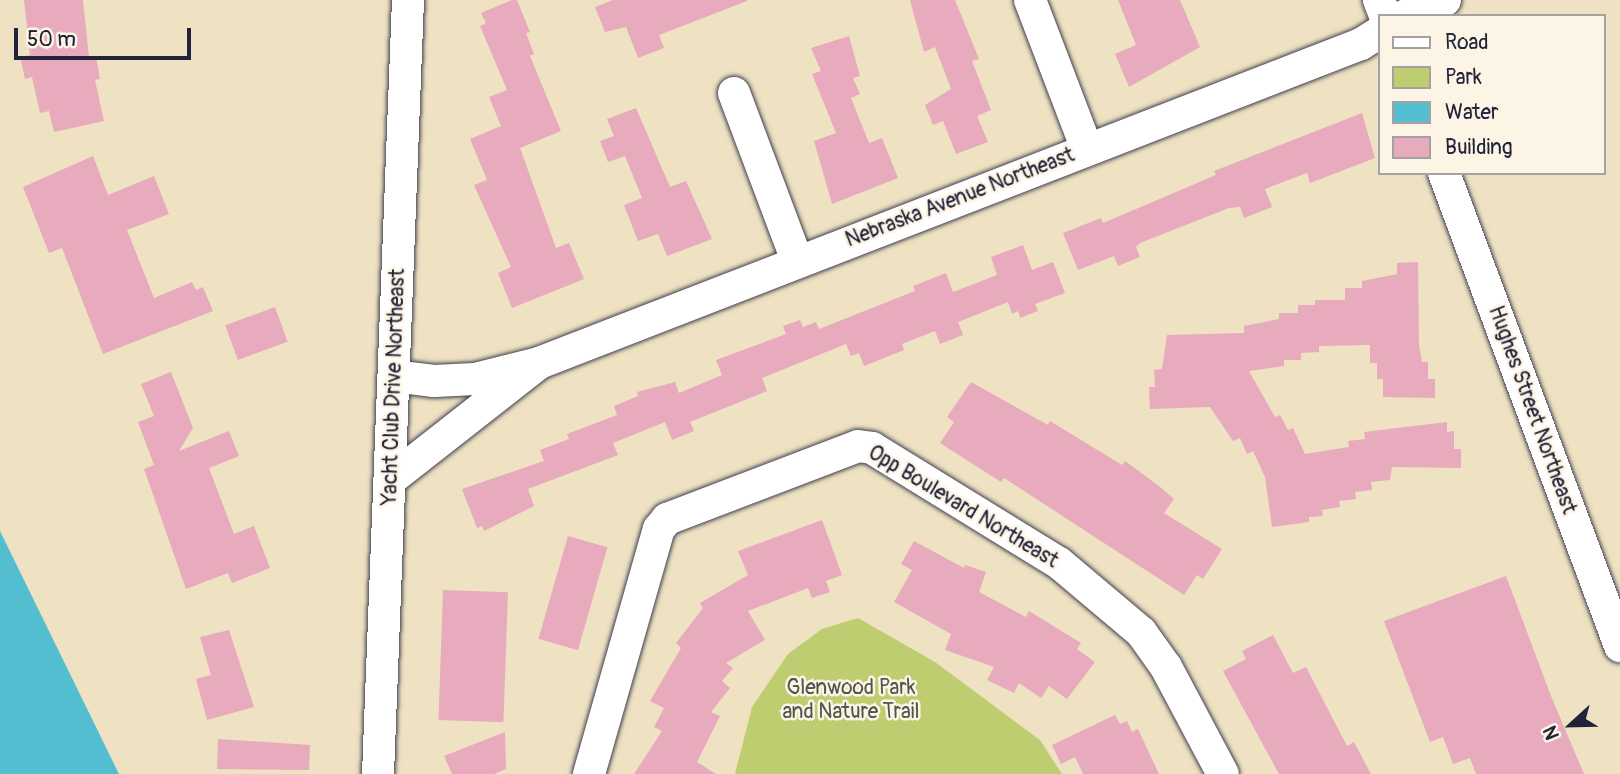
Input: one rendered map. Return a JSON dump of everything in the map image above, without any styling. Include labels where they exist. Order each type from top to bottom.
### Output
[{"type":"street","name":"Yacht Club Drive Northeast","points":[[378,774],[408,0]]},
{"type":"street","points":[[1030,0],[1087,149]]},
{"type":"street","points":[[1409,14],[1445,0]]},
{"type":"street","name":"Nebraska Avenue Northeast","points":[[394,376],[434,381],[475,379],[539,363],[1369,41],[1378,34]]},
{"type":"street","points":[[734,93],[797,261]]},
{"type":"street","name":"Hughes Street Northeast","points":[[1445,175],[1620,646]]},
{"type":"street","name":"Nebraska Avenue Northeast","points":[[390,480],[539,363]]},
{"type":"street","name":"Opp Boulevard Northeast","points":[[589,774],[659,529],[667,519],[858,446],[883,455],[1059,563],[1141,632],[1166,667],[1223,774]]},
{"type":"green space","name":"Glenwood Park and Nature Trail","points":[[858,618],[935,662],[1040,740],[1062,774],[735,774],[752,707],[788,654],[822,629]]},
{"type":"water","points":[[0,531],[119,774],[0,774]]},
{"type":"building","points":[[24,0],[83,0],[89,57],[96,56],[100,79],[95,80],[104,121],[54,132],[49,111],[40,113],[32,77],[25,79],[20,57],[30,55]]},
{"type":"building","points":[[517,0],[530,32],[526,33],[534,54],[530,56],[561,131],[520,148],[556,248],[569,243],[584,279],[512,308],[498,273],[511,267],[474,185],[487,180],[470,139],[501,126],[489,97],[507,90],[480,26],[486,23],[481,13]]},
{"type":"building","points":[[613,0],[747,1],[659,35],[664,48],[638,58],[626,27],[605,32],[595,7]]},
{"type":"building","points":[[910,0],[955,0],[979,59],[972,61],[991,110],[977,116],[988,142],[956,154],[943,121],[933,125],[925,105],[951,89],[935,47],[924,52]]},
{"type":"building","points":[[1118,0],[1180,0],[1200,47],[1129,87],[1115,54],[1136,45]]},
{"type":"building","points":[[849,36],[860,76],[853,78],[860,94],[851,98],[869,143],[882,138],[898,178],[832,204],[814,141],[836,133],[812,74],[821,71],[811,48]]},
{"type":"building","points":[[636,108],[670,187],[686,181],[712,239],[667,256],[658,234],[638,241],[624,205],[642,198],[625,156],[608,162],[600,141],[614,136],[607,119]]},
{"type":"building","points":[[1362,113],[1375,158],[1310,183],[1307,173],[1265,189],[1272,207],[1244,218],[1240,207],[1229,208],[1140,243],[1136,247],[1140,257],[1118,266],[1114,256],[1078,270],[1063,233],[1101,218],[1103,223],[1216,175],[1214,171]]},
{"type":"building","points":[[93,156],[108,195],[154,176],[169,214],[127,230],[154,298],[192,282],[196,290],[203,287],[213,311],[103,354],[62,248],[49,253],[23,187]]},
{"type":"building","points":[[1023,245],[1032,270],[1053,262],[1065,293],[1035,304],[1038,311],[1020,318],[1018,311],[1012,314],[1008,302],[958,322],[963,335],[940,344],[935,331],[902,344],[904,350],[864,366],[859,353],[851,356],[846,344],[762,378],[767,391],[690,422],[694,431],[672,440],[665,422],[613,443],[618,455],[528,489],[534,506],[484,531],[482,526],[477,528],[462,489],[544,461],[540,450],[569,439],[567,434],[617,415],[614,406],[638,396],[637,392],[675,382],[679,393],[722,375],[716,360],[786,334],[783,326],[800,320],[803,327],[816,322],[819,329],[915,291],[913,286],[946,273],[953,292],[997,275],[991,257]]},
{"type":"building","points":[[1418,262],[1419,345],[1422,362],[1428,362],[1428,379],[1435,379],[1435,398],[1383,397],[1383,379],[1377,379],[1377,363],[1370,363],[1370,345],[1319,346],[1319,352],[1301,353],[1301,360],[1284,360],[1284,366],[1249,371],[1275,417],[1280,415],[1288,430],[1293,428],[1305,454],[1349,447],[1348,441],[1365,439],[1364,432],[1447,422],[1447,432],[1454,431],[1454,449],[1461,449],[1461,468],[1392,467],[1390,480],[1371,482],[1372,490],[1355,492],[1356,499],[1339,501],[1340,507],[1322,510],[1323,516],[1309,517],[1309,522],[1272,527],[1265,477],[1253,451],[1247,454],[1240,438],[1233,441],[1210,407],[1150,409],[1149,387],[1155,387],[1154,370],[1162,369],[1167,335],[1244,333],[1244,326],[1279,319],[1279,313],[1298,313],[1298,305],[1315,305],[1315,300],[1345,300],[1345,288],[1362,288],[1362,281],[1397,274],[1397,263]]},
{"type":"building","points":[[275,307],[288,342],[238,360],[225,325]]},
{"type":"building","points":[[171,372],[193,428],[179,451],[229,431],[239,456],[209,468],[234,534],[254,526],[270,568],[232,583],[228,573],[186,589],[144,469],[154,465],[138,422],[154,416],[141,384]]},
{"type":"building","points":[[971,382],[1048,425],[1050,421],[1122,465],[1125,461],[1159,486],[1174,499],[1164,513],[1222,549],[1203,579],[1197,575],[1184,595],[1004,478],[1001,482],[940,443],[954,422],[947,417]]},
{"type":"building","points":[[822,520],[842,575],[826,581],[830,592],[812,598],[808,588],[748,611],[765,640],[726,663],[733,668],[722,681],[730,688],[711,712],[720,716],[697,762],[716,774],[634,774],[662,731],[654,727],[664,708],[650,701],[681,648],[676,643],[703,608],[700,603],[748,575],[738,551]]},
{"type":"building","points":[[568,536],[607,547],[578,650],[539,639]]},
{"type":"building","points":[[914,541],[964,568],[965,565],[986,572],[979,592],[1026,617],[1029,611],[1081,643],[1077,649],[1095,662],[1067,699],[1049,686],[1041,698],[1019,683],[1014,693],[987,680],[994,667],[945,650],[951,634],[894,602],[912,570],[901,564]]},
{"type":"building","points":[[1506,576],[1551,696],[1584,774],[1476,774],[1470,758],[1453,764],[1443,737],[1430,742],[1384,621]]},
{"type":"building","points":[[443,590],[508,592],[503,722],[438,720]]},
{"type":"building","points":[[229,630],[254,707],[207,720],[196,679],[211,675],[200,637]]},
{"type":"building","points":[[1273,635],[1293,673],[1306,667],[1347,746],[1354,742],[1371,774],[1279,774],[1223,671],[1246,659],[1242,651]]},
{"type":"building","points":[[1115,715],[1120,724],[1127,721],[1132,732],[1138,729],[1159,774],[1083,774],[1075,757],[1061,764],[1052,745]]},
{"type":"building","points":[[505,732],[506,769],[494,774],[452,774],[444,756]]},
{"type":"building","points":[[218,739],[310,745],[309,770],[217,769]]}]
